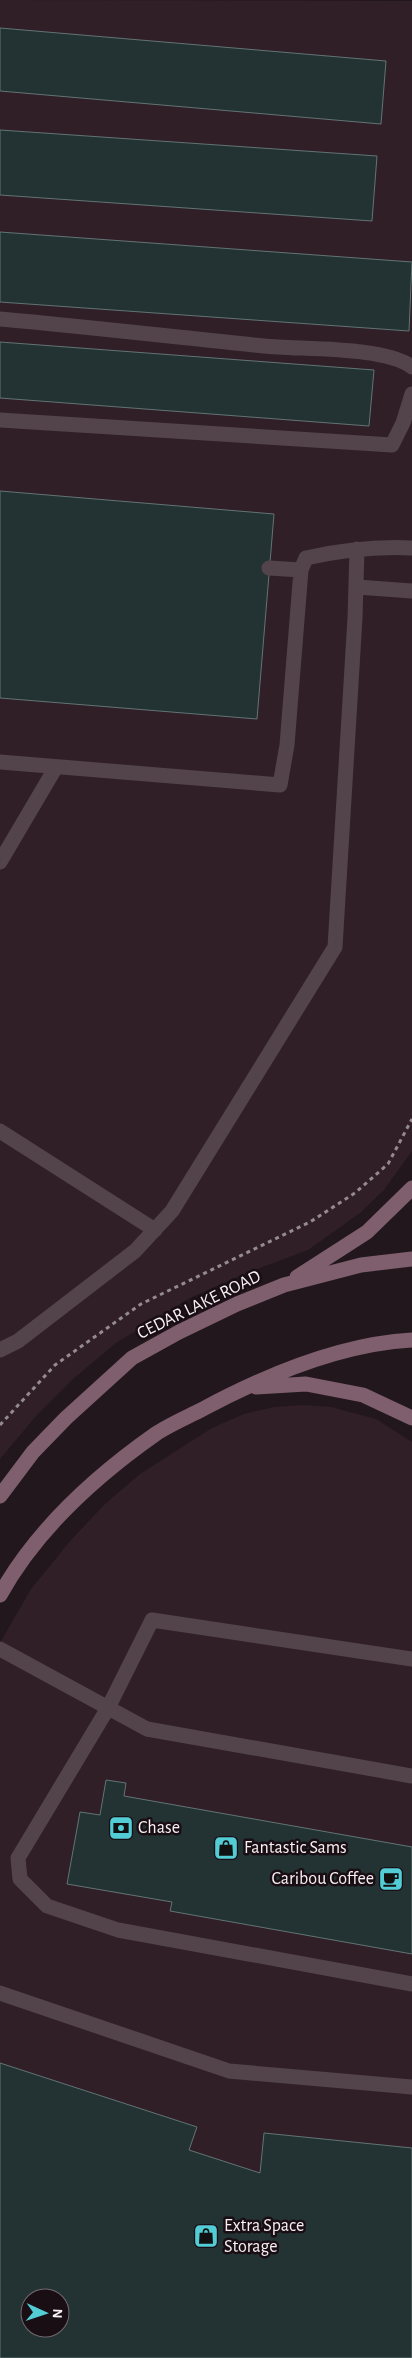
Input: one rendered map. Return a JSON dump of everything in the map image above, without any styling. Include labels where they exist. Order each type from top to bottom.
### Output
[{"type":"street","points":[[284,1285],[367,1232],[412,1188]]},
{"type":"street","name":"CEDAR LAKE ROAD","points":[[0,1496],[33,1452],[66,1418],[132,1358],[228,1308],[284,1285],[361,1264],[412,1259]]},
{"type":"street","points":[[0,1595],[46,1531],[102,1476],[159,1432],[242,1388],[318,1358],[397,1341],[412,1340]]},
{"type":"street","points":[[242,1388],[306,1384],[363,1395],[412,1418]]},
{"type":"lane","points":[[0,319],[267,346],[371,354],[403,360],[412,367]]},
{"type":"lane","points":[[0,420],[392,445],[403,422],[412,394]]},
{"type":"lane","points":[[0,762],[280,785],[287,744],[301,570],[306,558],[384,546],[412,548]]},
{"type":"lane","points":[[0,1350],[18,1341],[135,1251],[172,1211],[335,947],[357,588],[357,549]]},
{"type":"lane","points":[[269,568],[301,570]]},
{"type":"lane","points":[[357,588],[412,591]]},
{"type":"lane","points":[[0,862],[56,767]]},
{"type":"lane","points":[[0,1131],[155,1230]]},
{"type":"lane","points":[[412,1659],[152,1620],[108,1708],[18,1858],[20,1879],[47,1906],[118,1930],[412,1984]]},
{"type":"lane","points":[[0,1649],[147,1729],[412,1776]]},
{"type":"lane","points":[[0,1993],[229,2071],[412,2087]]},
{"type":"path","points":[[0,1425],[55,1365],[141,1304],[310,1222],[355,1193],[388,1164],[412,1118]]},
{"type":"shaded area","points":[[0,0],[412,1],[412,1151],[384,1190],[360,1213],[308,1250],[244,1274],[190,1298],[116,1343],[73,1379],[37,1415],[0,1459]]},
{"type":"shaded area","points":[[303,1405],[331,1407],[376,1419],[412,1442],[412,2358],[0,2358],[0,1643],[31,1589],[71,1540],[105,1504],[140,1474],[212,1428],[244,1414],[274,1407]]},
{"type":"building","points":[[0,28],[386,61],[381,124],[0,91]]},
{"type":"building","points":[[0,130],[377,156],[372,221],[0,195]]},
{"type":"building","points":[[0,232],[412,262],[409,331],[0,302]]},
{"type":"building","points":[[0,342],[374,370],[369,426],[0,398]]},
{"type":"building","points":[[0,491],[274,514],[257,719],[0,698]]},
{"type":"building","points":[[106,1780],[126,1783],[124,1796],[412,1847],[412,1954],[170,1911],[172,1902],[67,1884],[80,1812],[100,1815]]},
{"type":"building","name":"Extra Space Storage","points":[[0,2063],[197,2127],[189,2150],[260,2173],[264,2133],[412,2148],[412,2358],[0,2358]]},
{"type":"place","name":"Chase","points":[[121,1828]]},
{"type":"place","name":"Fantastic Sams","points":[[226,1848]]},
{"type":"place","name":"Caribou Coffee","points":[[391,1879]]},
{"type":"place","name":"Extra Space Storage","points":[[206,2236]]}]
